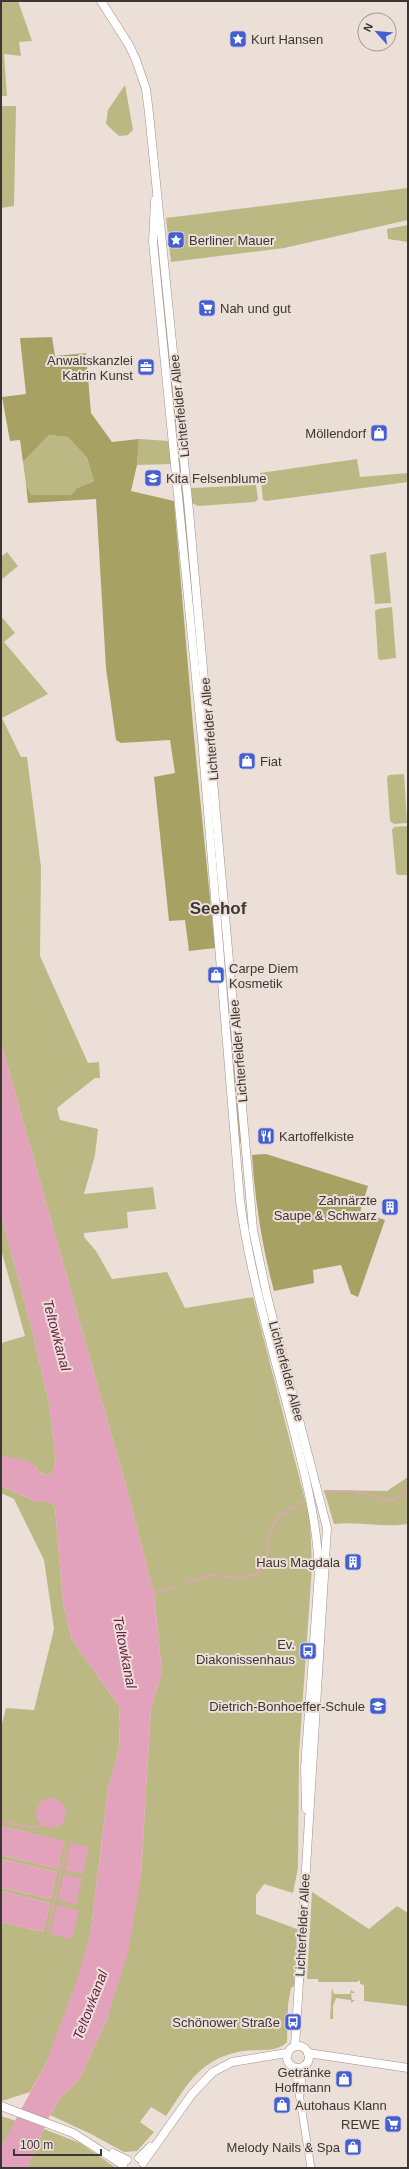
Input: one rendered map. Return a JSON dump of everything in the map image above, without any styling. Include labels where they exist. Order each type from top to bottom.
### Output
[{"type":"main road","points":[[101,1],[129,45],[144,80],[149,113],[158,218]]},
{"type":"main road","name":"Lichterfelder Allee","points":[[158,218],[166,264],[215,789],[253,1230],[267,1296],[327,1528],[297,2019],[300,2025],[298,2046]]},
{"type":"main road","name":"Lichterfelder Allee","points":[[158,218],[155,267],[202,739],[240,1201],[249,1261],[308,1487],[318,1544],[318,1572],[305,1768],[308,1831]]},
{"type":"main road","points":[[155,267],[166,264]]},
{"type":"main road","points":[[287,2057],[298,2046],[303,2062]]},
{"type":"main road","points":[[1,2106],[50,2123],[90,2143],[124,2164],[132,2157],[142,2163],[200,2084],[213,2072],[232,2062],[287,2057],[303,2062],[330,2057],[408,2068]]},
{"type":"street","points":[[303,2062],[301,2100],[311,2168]]},
{"type":"shaded area","points":[[1,1],[18,1],[32,41],[19,42],[21,56],[4,54],[7,96],[1,96]]},
{"type":"shaded area","points":[[125,85],[133,130],[128,135],[119,136],[106,124],[108,110]]},
{"type":"shaded area","points":[[1,106],[16,106],[14,206],[1,208]]},
{"type":"shaded area","points":[[408,188],[408,220],[284,248],[171,262],[166,218]]},
{"type":"shaded area","points":[[408,225],[408,242],[388,239],[387,229]]},
{"type":"shaded area","points":[[159,274],[163,274],[178,422],[174,422]]},
{"type":"shaded area","points":[[52,337],[55,356],[86,353],[91,413],[112,442],[139,439],[137,465],[131,491],[174,501],[194,737],[215,948],[189,951],[185,920],[169,921],[154,777],[175,773],[170,740],[121,743],[116,740],[106,668],[96,499],[28,503],[26,484],[31,495],[71,495],[77,488],[94,481],[87,458],[68,437],[49,435],[23,462],[20,440],[10,441],[2,397],[26,394],[20,338]]},
{"type":"shaded area","points":[[49,435],[68,437],[87,458],[94,481],[77,488],[71,495],[31,495],[26,484],[23,462]]},
{"type":"shaded area","points":[[178,436],[205,728],[175,441]]},
{"type":"shaded area","points":[[139,439],[169,441],[172,464],[137,465]]},
{"type":"shaded area","points":[[357,459],[360,477],[408,473],[408,482],[266,501],[263,500],[260,473]]},
{"type":"shaded area","points":[[256,485],[258,499],[255,502],[198,506],[192,503],[191,488]]},
{"type":"shaded area","points":[[7,552],[18,566],[1,580],[1,557]]},
{"type":"shaded area","points":[[386,552],[391,603],[375,604],[370,555]]},
{"type":"shaded area","points":[[392,607],[396,658],[380,660],[378,658],[375,611],[378,609]]},
{"type":"shaded area","points":[[1,616],[15,633],[4,642],[48,694],[2,718],[21,757],[27,757],[41,867],[40,956],[88,1063],[99,1062],[100,1078],[95,1078],[57,1108],[60,1120],[98,1129],[95,1155],[84,1194],[153,1187],[156,1209],[127,1212],[128,1228],[84,1233],[84,1237],[96,1251],[112,1279],[167,1272],[185,1308],[253,1297],[310,1519],[312,1567],[299,1754],[298,1868],[293,1893],[264,1884],[256,1895],[256,1914],[297,1929],[294,1986],[291,1988],[288,2005],[287,2042],[278,2048],[243,2051],[230,2054],[217,2059],[202,2069],[185,2088],[166,2116],[151,2107],[140,2122],[154,2132],[137,2151],[124,2152],[91,2134],[50,2115],[62,2096],[79,2080],[107,2019],[141,1875],[151,1707],[162,1672],[154,1594],[131,1504],[1,1043]]},
{"type":"shaded area","points":[[404,774],[407,823],[394,824],[390,821],[387,778],[389,775]]},
{"type":"shaded area","points":[[408,826],[408,875],[398,875],[396,873],[392,830],[394,827]]},
{"type":"shaded area","points":[[224,956],[242,1143],[241,1144],[238,1139]]},
{"type":"shaded area","points":[[266,1154],[368,1186],[360,1212],[385,1220],[358,1297],[351,1294],[341,1265],[313,1270],[314,1283],[274,1291],[260,1224],[252,1155]]},
{"type":"shaded area","points":[[1,1215],[32,1329],[49,1404],[56,1463],[51,1474],[47,1475],[39,1472],[35,1466],[1,1455],[1,1343],[25,1336],[1,1249]]},
{"type":"shaded area","points":[[408,1477],[408,1524],[334,1524],[324,1490],[387,1491]]},
{"type":"shaded area","points":[[1,1486],[37,1502],[50,1502],[55,1507],[63,1603],[72,1640],[119,1706],[120,1724],[119,1749],[108,1789],[91,1930],[78,1980],[46,2063],[30,2092],[2,2101],[1,1922],[43,1932],[50,1903],[1,1891],[1,1888],[51,1899],[57,1872],[1,1859],[1,1855],[58,1869],[64,1841],[1,1826],[1,1728],[6,1708],[34,1710],[54,1629],[44,1560],[14,1499],[1,1493]]},
{"type":"shaded area","points":[[312,1892],[369,1929],[397,1906],[408,1913],[408,2006],[364,2001],[364,1985],[360,1984],[360,1980],[357,1982],[318,1982],[318,1979],[307,1979]]},
{"type":"shaded area","points":[[332,1988],[334,1994],[350,1994],[351,1990],[355,1993],[351,1993],[352,2000],[355,2000],[351,2003],[351,2000],[336,1998],[333,2006],[333,2019],[330,2019]]},
{"type":"shaded area","points":[[1,2116],[16,2121],[1,2147]]},
{"type":"shaded area","points":[[44,2129],[80,2143],[116,2168],[27,2168]]},
{"type":"water","name":"Teltowkanal","points":[[1,1043],[131,1504],[154,1594],[162,1672],[151,1707],[141,1875],[128,1953],[107,2019],[79,2080],[62,2096],[50,2115],[27,2168],[1,2168],[1,2147],[46,2063],[77,1980],[91,1930],[108,1789],[119,1749],[120,1724],[119,1706],[72,1640],[63,1603],[55,1507],[50,1502],[37,1502],[1,1486],[1,1455],[27,1461],[36,1467],[39,1472],[47,1475],[51,1474],[56,1463],[49,1404],[32,1329],[1,1215]]},
{"type":"water","points":[[51,1798],[62,1802],[66,1813],[62,1824],[51,1828],[40,1824],[36,1813],[40,1802]]},
{"type":"water","points":[[1,1826],[65,1841],[58,1869],[1,1855]]},
{"type":"water","points":[[71,1843],[89,1847],[83,1874],[65,1870]]},
{"type":"water","points":[[1,1859],[57,1872],[51,1899],[1,1888]]},
{"type":"water","points":[[64,1874],[82,1878],[76,1905],[58,1900]]},
{"type":"water","points":[[1,1891],[50,1903],[43,1932],[1,1922]]},
{"type":"water","points":[[57,1905],[79,1910],[72,1939],[50,1934]]},
{"type":"waterway","points":[[325,1493],[355,1491],[388,1501],[394,1500],[408,1490]]},
{"type":"waterway","points":[[187,1583],[210,1575],[237,1578],[256,1574],[266,1561],[269,1535],[279,1515],[303,1502]]},
{"type":"waterway","points":[[152,1594],[175,1587]]},
{"type":"waterway","points":[[1,1821],[32,1828],[42,1825]]},
{"type":"waterway","points":[[47,1932],[67,1846]]},
{"type":"place","name":"Kurt Hansen","points":[[238,39]]},
{"type":"place","name":"Berliner Mauer","points":[[176,240]]},
{"type":"place","name":"Nah und gut","points":[[207,308]]},
{"type":"place","name":"Anwaltskanzlei Katrin Kunst","points":[[146,367]]},
{"type":"place","name":"Möllendorf","points":[[379,433]]},
{"type":"place","name":"Kita Felsenblume","points":[[153,478]]},
{"type":"place","name":"Fiat","points":[[247,761]]},
{"type":"place","name":"Carpe Diem Kosmetik","points":[[216,975]]},
{"type":"place","name":"Kartoffelkiste","points":[[266,1136]]},
{"type":"place","name":"Zahnärzte Saupe & Schwarz","points":[[390,1207]]},
{"type":"place","name":"Haus Magdala","points":[[353,1562]]},
{"type":"place","name":"Ev. Diakonissenhaus","points":[[308,1651]]},
{"type":"place","name":"Dietrich-Bonhoeffer-Schule","points":[[378,1706]]},
{"type":"place","name":"Schönower Straße","points":[[293,2022]]},
{"type":"place","name":"Getränke Hoffmann","points":[[344,2079]]},
{"type":"place","name":"Autohaus Klann","points":[[282,2105]]},
{"type":"place","name":"REWE","points":[[393,2124]]},
{"type":"place","name":"Melody Nails & Spa","points":[[353,2147]]},
{"type":"district","name":"Seehof","points":[[218,908]]}]
